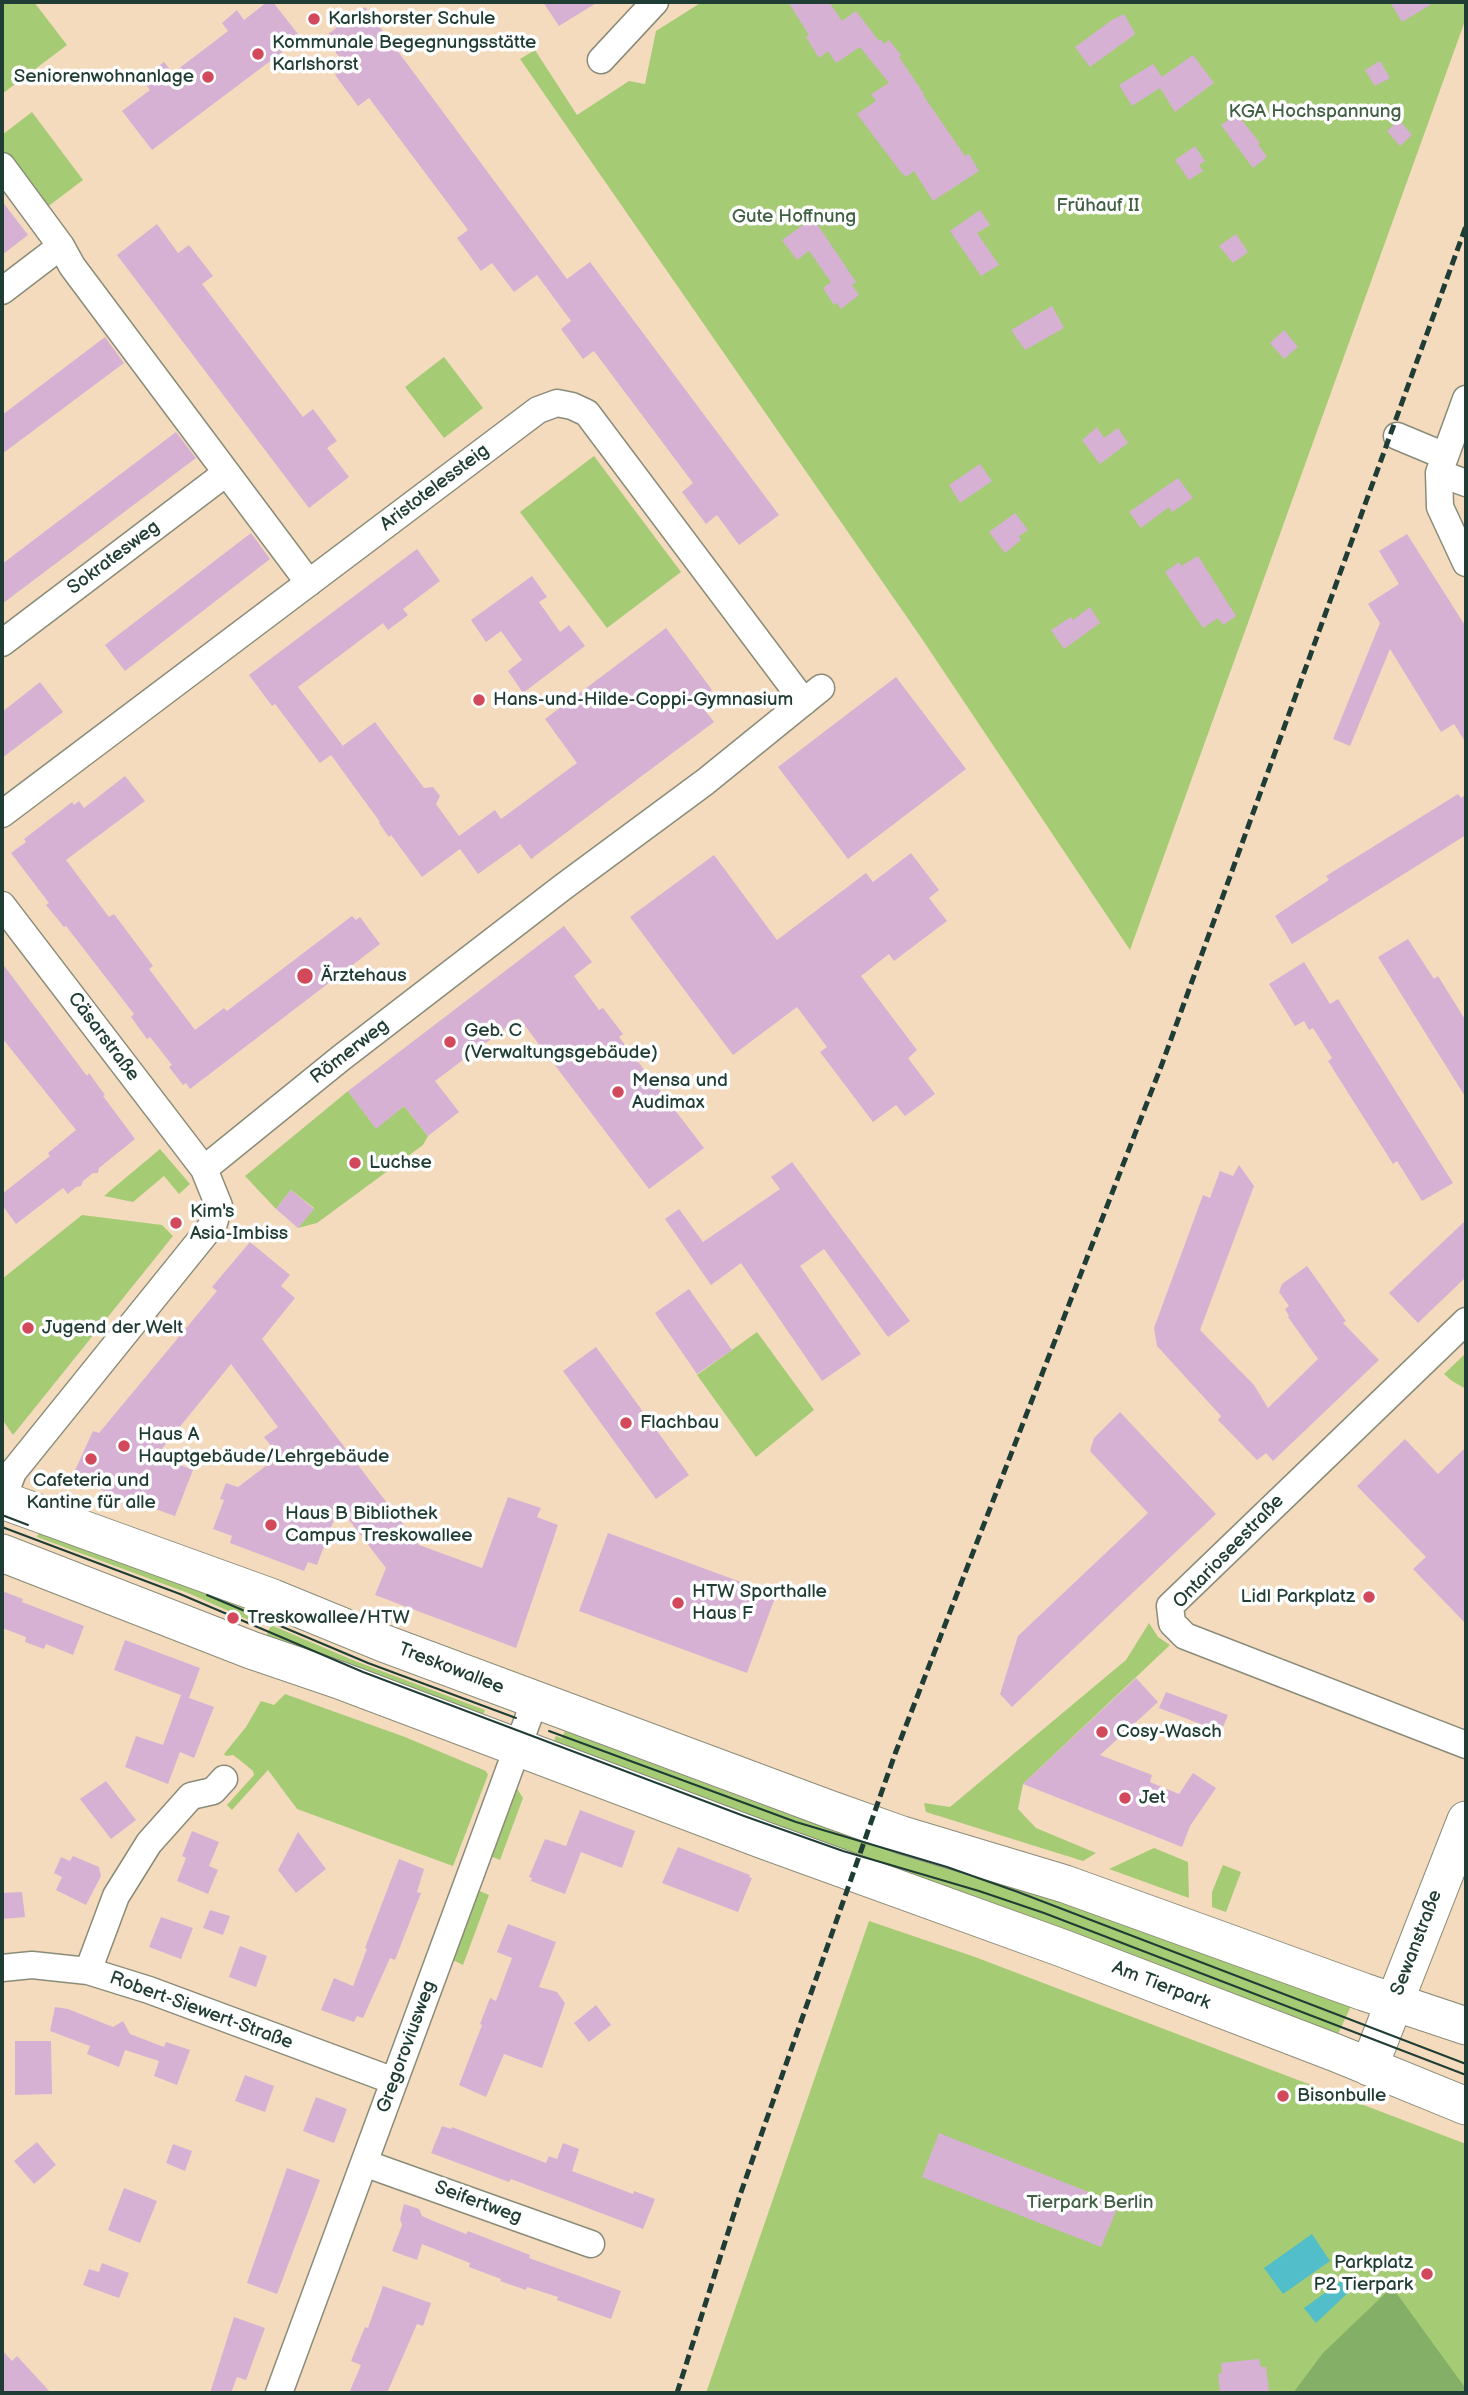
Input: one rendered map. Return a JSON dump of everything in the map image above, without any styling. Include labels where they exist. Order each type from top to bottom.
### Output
[{"type":"main road","name":"Treskowallee","points":[[2,1500],[273,1598],[383,1643],[902,1835],[1065,1884],[1395,2001]]},
{"type":"main road","points":[[2,1553],[251,1650],[518,1747]]},
{"type":"main road","name":"Am Tierpark","points":[[518,1747],[1062,1948],[1466,2106]]},
{"type":"main road","name":"Sewanstraße","points":[[1369,2067],[1466,1820]]},
{"type":"main road","points":[[1395,2001],[1466,2026]]},
{"type":"street","points":[[601,60],[655,2]]},
{"type":"street","points":[[2,166],[61,246],[72,266],[309,583]]},
{"type":"street","points":[[2,291],[61,246]]},
{"type":"street","points":[[1466,399],[1442,465],[1440,507],[1466,563]]},
{"type":"street","name":"Aristotelessteig","points":[[2,814],[538,410],[557,403],[587,413],[813,695]]},
{"type":"street","points":[[1397,436],[1466,483]]},
{"type":"street","name":"Sokratesweg","points":[[2,643],[226,473]]},
{"type":"street","name":"Römerweg","points":[[204,1169],[341,1058],[563,887],[705,782],[813,695]]},
{"type":"street","name":"Cäsarstraße","points":[[2,905],[204,1169]]},
{"type":"street","points":[[2,1500],[13,1472],[25,1455],[214,1223],[219,1206],[204,1169]]},
{"type":"street","name":"Ontarioseestraße","points":[[1466,1321],[1170,1606],[1172,1623],[1185,1636],[1466,1745]]},
{"type":"street","name":"Gregoroviusweg","points":[[279,2393],[535,1700]]},
{"type":"street","points":[[88,1971],[116,1896],[149,1843],[191,1796],[213,1791],[224,1779]]},
{"type":"street","name":"Robert-Siewert-Straße","points":[[2,1968],[32,1965],[88,1971],[149,1990],[394,2081]]},
{"type":"street","name":"Seifertweg","points":[[364,2163],[591,2244]]},
{"type":"green space","points":[[2,2],[34,2],[67,45],[2,94]]},
{"type":"green space","points":[[702,2],[1466,2],[1466,18],[1130,950],[920,636],[520,59],[535,50],[577,115],[629,81],[645,84],[656,31]]},
{"type":"green space","points":[[32,112],[83,180],[46,208],[2,150],[2,135]]},
{"type":"green space","points":[[444,357],[483,408],[444,438],[405,387]]},
{"type":"green space","points":[[594,456],[681,572],[607,628],[520,512]]},
{"type":"green space","points":[[348,1091],[376,1128],[404,1106],[428,1136],[423,1145],[317,1223],[298,1228],[314,1208],[291,1190],[276,1209],[245,1176]]},
{"type":"green space","points":[[160,1149],[190,1184],[179,1194],[164,1176],[133,1202],[104,1196]]},
{"type":"green space","points":[[82,1215],[162,1225],[173,1236],[13,1435],[2,1419],[2,1279]]},
{"type":"green space","points":[[757,1332],[814,1410],[756,1457],[697,1375]]},
{"type":"green space","points":[[1466,1353],[1466,1389],[1444,1374]]},
{"type":"green space","points":[[39,1532],[255,1612],[251,1621],[188,1593],[37,1537]]},
{"type":"green space","points":[[1149,1623],[1158,1637],[1170,1645],[1023,1784],[1018,1809],[1036,1828],[1096,1853],[1083,1861],[926,1812],[924,1803],[950,1807],[1126,1660]]},
{"type":"green space","points":[[271,1625],[355,1661],[485,1710],[483,1715],[263,1644]]},
{"type":"green space","points":[[285,1694],[405,1737],[486,1771],[488,1775],[453,1866],[297,1809],[268,1770],[232,1810],[227,1805],[254,1775],[253,1771],[233,1755],[224,1754],[246,1727],[261,1701],[274,1705]]},
{"type":"green space","points":[[565,1731],[757,1803],[1066,1895],[1352,2004],[1338,2034],[989,1903],[551,1748],[556,1736],[562,1738]]},
{"type":"green space","points":[[516,1787],[523,1798],[500,1860],[490,1856]]},
{"type":"green space","points":[[1154,1848],[1188,1862],[1189,1898],[1109,1869]]},
{"type":"green space","points":[[1223,1865],[1241,1872],[1226,1912],[1212,1907],[1212,1892]]},
{"type":"green space","points":[[477,1890],[489,1895],[463,1965],[451,1959]]},
{"type":"green space","name":"Tierpark Berlin","points":[[869,1921],[975,1957],[1466,2144],[1466,2393],[706,2393]]},
{"type":"green space","points":[[1392,2287],[1466,2389],[1466,2393],[1293,2393],[1323,2353]]},
{"type":"water","points":[[1312,2234],[1330,2261],[1283,2294],[1264,2268]]},
{"type":"water","points":[[1344,2279],[1351,2290],[1316,2323],[1304,2308]]},
{"type":"building","name":"Seniorenwohnanlage","points":[[267,2],[273,2],[301,38],[152,150],[122,111],[150,90],[142,79],[164,62],[173,73],[228,31],[222,23],[237,10],[244,20]]},
{"type":"building","points":[[543,2],[598,2],[559,26]]},
{"type":"building","points":[[788,2],[829,2],[842,21],[856,11],[879,41],[881,39],[884,44],[889,40],[901,55],[899,57],[923,95],[965,156],[969,154],[979,171],[933,201],[914,171],[906,177],[903,175],[857,114],[876,101],[871,94],[889,83],[860,47],[836,63],[828,51],[819,58],[806,37],[809,35]]},
{"type":"building","points":[[1390,2],[1435,2],[1402,22]]},
{"type":"building","points":[[365,7],[567,279],[590,262],[779,515],[739,545],[717,515],[706,524],[682,492],[693,483],[594,351],[583,359],[561,329],[571,321],[537,275],[514,292],[492,263],[481,271],[457,238],[468,230],[369,98],[358,106],[335,75],[346,66],[324,37]]},
{"type":"building","points":[[1124,14],[1134,35],[1090,67],[1075,47]]},
{"type":"building","points":[[1193,55],[1214,83],[1175,112],[1160,88],[1132,106],[1119,85],[1153,64],[1162,77]]},
{"type":"building","points":[[1380,61],[1390,78],[1375,86],[1365,70]]},
{"type":"building","points":[[1237,114],[1260,143],[1258,144],[1267,157],[1253,168],[1221,125]]},
{"type":"building","points":[[1399,120],[1412,135],[1400,146],[1387,131]]},
{"type":"building","points":[[1195,146],[1205,161],[1199,165],[1203,171],[1189,180],[1175,160]]},
{"type":"building","points":[[2,201],[28,235],[2,255]]},
{"type":"building","points":[[980,210],[990,225],[977,233],[999,265],[981,276],[950,231]]},
{"type":"building","points":[[813,218],[856,282],[852,285],[859,295],[841,309],[837,303],[834,305],[823,288],[831,282],[809,251],[797,260],[782,240]]},
{"type":"building","points":[[157,224],[178,253],[189,245],[213,276],[202,284],[303,417],[313,409],[337,441],[327,448],[349,477],[309,508],[117,255]]},
{"type":"building","points":[[1236,234],[1248,252],[1233,263],[1219,246]]},
{"type":"building","points":[[1052,306],[1064,328],[1025,350],[1011,330]]},
{"type":"building","points":[[1284,330],[1298,347],[1284,359],[1270,343]]},
{"type":"building","points":[[105,337],[124,363],[2,454],[2,415]]},
{"type":"building","points":[[1097,427],[1104,438],[1118,428],[1128,443],[1100,464],[1082,440]]},
{"type":"building","points":[[176,432],[196,458],[2,604],[2,564]]},
{"type":"building","points":[[980,464],[992,481],[960,503],[949,485]]},
{"type":"building","points":[[1178,478],[1193,498],[1172,512],[1169,507],[1141,528],[1129,512]]},
{"type":"building","points":[[1015,513],[1028,530],[1019,536],[1021,540],[1005,553],[989,532]]},
{"type":"building","points":[[251,533],[270,559],[125,671],[105,645]]},
{"type":"building","points":[[1407,534],[1466,627],[1466,743],[1454,724],[1441,732],[1390,649],[1350,746],[1333,739],[1380,623],[1368,604],[1399,584],[1379,551]]},
{"type":"building","points":[[417,549],[440,581],[403,609],[408,615],[388,630],[383,623],[298,687],[343,746],[375,722],[424,788],[433,787],[440,796],[436,804],[459,836],[495,810],[501,819],[577,763],[545,719],[666,628],[712,690],[698,701],[714,722],[531,859],[520,844],[478,874],[460,849],[422,877],[391,835],[389,837],[331,755],[320,763],[249,675]]},
{"type":"building","points":[[1198,556],[1236,616],[1223,625],[1218,618],[1203,628],[1165,572],[1179,562],[1181,566]]},
{"type":"building","points":[[532,576],[547,597],[539,602],[560,632],[569,625],[585,646],[523,693],[508,671],[522,660],[501,631],[486,642],[471,620]]},
{"type":"building","points":[[1090,607],[1100,623],[1064,649],[1051,630],[1071,617],[1073,620]]},
{"type":"building","points":[[896,677],[966,769],[848,859],[778,767]]},
{"type":"building","points":[[40,682],[63,712],[2,758],[2,712]]},
{"type":"building","points":[[125,776],[145,801],[66,860],[109,917],[114,914],[153,966],[149,969],[195,1030],[224,1008],[227,1011],[352,916],[356,920],[360,917],[380,944],[190,1089],[186,1083],[183,1085],[169,1067],[172,1065],[150,1037],[147,1039],[131,1017],[134,1014],[66,926],[64,927],[46,905],[49,903],[11,853],[26,842],[24,839],[72,802],[74,805],[79,801],[84,808]]},
{"type":"building","points":[[1458,794],[1461,798],[1466,794],[1466,835],[1292,944],[1275,916],[1329,880],[1326,876]]},
{"type":"building","points":[[911,853],[939,890],[929,898],[947,921],[894,961],[889,954],[861,976],[917,1050],[908,1058],[935,1094],[905,1116],[896,1105],[873,1122],[820,1052],[827,1047],[797,1007],[733,1055],[630,917],[714,855],[777,940],[866,873],[873,882]]},
{"type":"building","points":[[564,926],[592,962],[574,976],[599,1010],[603,1008],[623,1034],[619,1037],[704,1148],[649,1189],[519,1018],[435,1081],[459,1112],[428,1136],[404,1106],[376,1129],[348,1091]]},
{"type":"building","points":[[1408,939],[1434,979],[1438,976],[1466,1021],[1466,1098],[1378,957]]},
{"type":"building","points":[[1304,962],[1330,1004],[1338,999],[1453,1183],[1422,1201],[1397,1161],[1393,1164],[1328,1061],[1332,1058],[1313,1028],[1309,1030],[1304,1021],[1295,1026],[1269,984]]},
{"type":"building","points":[[2,963],[87,1076],[89,1073],[135,1139],[99,1168],[98,1173],[93,1173],[83,1181],[81,1186],[68,1194],[63,1188],[16,1224],[2,1205],[2,1194],[50,1156],[48,1153],[76,1130],[2,1038]]},
{"type":"building","points":[[792,1162],[910,1321],[888,1337],[824,1249],[800,1266],[861,1354],[822,1381],[741,1263],[711,1285],[665,1219],[679,1209],[703,1242],[780,1189],[771,1177]]},
{"type":"building","points":[[1239,1165],[1254,1186],[1200,1330],[1254,1385],[1268,1408],[1318,1359],[1288,1317],[1285,1309],[1289,1306],[1279,1292],[1282,1284],[1307,1266],[1346,1321],[1343,1323],[1379,1360],[1273,1461],[1266,1453],[1257,1460],[1218,1420],[1221,1416],[1157,1346],[1154,1328],[1203,1195],[1210,1198],[1220,1171],[1233,1176]]},
{"type":"building","points":[[291,1190],[314,1209],[298,1228],[276,1209]]},
{"type":"building","points":[[1466,1220],[1466,1277],[1418,1323],[1389,1293]]},
{"type":"building","name":"Haus A Hauptgebäude/Lehrgebäude","points":[[250,1242],[290,1275],[281,1286],[295,1298],[262,1339],[419,1545],[482,1568],[508,1497],[541,1508],[537,1517],[558,1525],[516,1648],[375,1595],[386,1568],[339,1507],[317,1565],[308,1562],[304,1571],[230,1543],[232,1536],[213,1529],[224,1500],[220,1499],[226,1483],[238,1487],[279,1456],[264,1437],[278,1427],[231,1364],[156,1456],[193,1470],[175,1516],[71,1479],[93,1431],[99,1433],[217,1291],[212,1287]]},
{"type":"building","points":[[689,1289],[732,1350],[697,1374],[655,1313]]},
{"type":"building","name":"Flachbau","points":[[596,1347],[689,1475],[656,1499],[563,1371]]},
{"type":"building","points":[[1120,1412],[1216,1514],[1012,1707],[1000,1694],[1018,1636],[1148,1513],[1090,1451],[1094,1438]]},
{"type":"building","points":[[1405,1439],[1438,1474],[1466,1447],[1466,1624],[1413,1569],[1426,1557],[1357,1486]]},
{"type":"building","name":"HTW Sporthalle Haus F","points":[[608,1533],[776,1595],[747,1673],[579,1611]]},
{"type":"building","points":[[2,1591],[23,1599],[22,1602],[84,1626],[73,1655],[46,1644],[44,1649],[25,1642],[26,1637],[2,1628]]},
{"type":"building","points":[[125,1640],[200,1668],[189,1698],[114,1670]]},
{"type":"building","points":[[1136,1678],[1158,1702],[1100,1755],[1152,1775],[1150,1782],[1179,1794],[1193,1773],[1216,1788],[1190,1826],[1182,1847],[1023,1784]]},
{"type":"building","name":"Cosy-Wasch","points":[[1166,1692],[1228,1715],[1221,1732],[1159,1708]]},
{"type":"building","points":[[181,1695],[214,1707],[194,1758],[180,1752],[168,1784],[125,1767],[136,1736],[163,1745]]},
{"type":"building","points":[[106,1781],[136,1820],[111,1839],[80,1799]]},
{"type":"building","points":[[580,1810],[635,1831],[622,1868],[581,1852],[565,1894],[531,1881],[532,1878],[529,1877],[545,1839],[566,1846]]},
{"type":"building","points":[[192,1831],[219,1842],[209,1866],[218,1870],[208,1894],[177,1881],[186,1858],[182,1856]]},
{"type":"building","points":[[298,1832],[326,1869],[296,1893],[278,1870]]},
{"type":"building","points":[[678,1847],[750,1875],[752,1878],[738,1912],[662,1883]]},
{"type":"building","points":[[73,1856],[99,1867],[101,1876],[86,1905],[56,1890],[62,1877],[54,1873],[61,1857],[70,1861]]},
{"type":"building","points":[[399,1859],[424,1869],[417,1892],[421,1893],[395,1960],[390,1958],[363,2018],[357,2016],[354,2022],[321,2010],[334,1978],[353,1986]]},
{"type":"building","points":[[22,1892],[25,1917],[2,1919],[2,1893]]},
{"type":"building","points":[[210,1910],[230,1916],[223,1935],[203,1928]]},
{"type":"building","points":[[161,1917],[193,1928],[181,1959],[149,1947]]},
{"type":"building","points":[[508,1924],[556,1942],[539,1987],[557,1992],[565,2003],[542,2068],[504,2054],[486,2097],[459,2085],[490,1998],[496,2001],[512,1958],[497,1952]]},
{"type":"building","points":[[240,1946],[267,1956],[256,1987],[229,1977]]},
{"type":"building","points":[[596,2005],[611,2025],[589,2042],[574,2023]]},
{"type":"building","points":[[55,2007],[68,2009],[113,2027],[123,2021],[130,2034],[164,2047],[166,2042],[190,2050],[177,2085],[154,2076],[159,2061],[125,2050],[119,2067],[87,2054],[90,2046],[50,2031]]},
{"type":"building","points":[[15,2041],[51,2041],[52,2094],[15,2095]]},
{"type":"building","points":[[245,2075],[274,2086],[265,2112],[235,2101]]},
{"type":"building","points":[[316,2097],[347,2109],[334,2143],[303,2131]]},
{"type":"building","points":[[442,2126],[452,2127],[546,2163],[549,2156],[557,2159],[563,2143],[579,2149],[572,2171],[633,2194],[634,2191],[655,2199],[643,2229],[511,2179],[509,2182],[431,2153]]},
{"type":"building","points":[[939,2133],[1119,2204],[1101,2247],[922,2177]]},
{"type":"building","points":[[37,2142],[56,2165],[34,2184],[14,2161]]},
{"type":"building","points":[[173,2144],[192,2151],[185,2171],[166,2163]]},
{"type":"building","points":[[287,2168],[320,2180],[277,2294],[247,2283]]},
{"type":"building","points":[[124,2188],[157,2201],[140,2243],[108,2230]]},
{"type":"building","points":[[404,2204],[419,2209],[422,2216],[431,2220],[466,2234],[468,2231],[530,2255],[529,2258],[621,2291],[611,2319],[557,2300],[558,2297],[500,2281],[501,2279],[469,2267],[470,2263],[422,2244],[417,2260],[392,2251],[402,2225],[400,2219]]},
{"type":"building","points":[[102,2263],[129,2273],[119,2298],[83,2285],[89,2269],[99,2272]]},
{"type":"building","points":[[383,2286],[431,2303],[423,2326],[417,2324],[387,2393],[349,2393],[361,2365],[351,2361],[365,2327],[368,2328]]},
{"type":"building","points":[[234,2317],[265,2328],[246,2380],[237,2377],[231,2393],[210,2393]]},
{"type":"building","points":[[2,2350],[12,2361],[17,2356],[51,2393],[2,2393]]},
{"type":"building","points":[[1259,2359],[1261,2367],[1266,2367],[1269,2391],[1220,2393],[1218,2374],[1222,2373],[1221,2363]]},
{"type":"tram line","points":[[2,1515],[28,1525]]},
{"type":"tram line","points":[[2,1527],[180,1594],[363,1672],[744,1816],[843,1851],[1044,1913],[1466,2075]]},
{"type":"tram line","points":[[207,1595],[368,1663],[516,1718]]},
{"type":"tram line","points":[[549,1731],[796,1822],[947,1867],[1018,1892],[1466,2064]]},
{"type":"railway","points":[[677,2393],[739,2198],[895,1754],[1162,1064],[1466,226]]},
{"type":"place","name":"Karlshorster Schule","points":[[314,19]]},
{"type":"place","name":"Kommunale Begegnungsstätte Karlshorst","points":[[258,54]]},
{"type":"place","name":"Seniorenwohnanlage","points":[[208,77]]},
{"type":"place","name":"Hans-und-Hilde-Coppi-Gymnasium","points":[[479,700]]},
{"type":"place","name":"Ärztehaus","points":[[305,976]]},
{"type":"place","name":"Geb. C (Verwaltungsgebäude)","points":[[450,1042]]},
{"type":"place","name":"Mensa und Audimax","points":[[618,1092]]},
{"type":"place","name":"Luchse","points":[[355,1163]]},
{"type":"place","name":"Kim's Asia-Imbiss","points":[[176,1223]]},
{"type":"place","name":"Jugend der Welt","points":[[28,1328]]},
{"type":"place","name":"Flachbau","points":[[626,1423]]},
{"type":"place","name":"Haus A Hauptgebäude/Lehrgebäude","points":[[124,1446]]},
{"type":"place","name":"Cafeteria und Kantine für alle","points":[[91,1459]]},
{"type":"place","name":"Haus B Bibliothek Campus Treskowallee","points":[[271,1525]]},
{"type":"place","name":"Lidl Parkplatz","points":[[1369,1597]]},
{"type":"place","name":"HTW Sporthalle Haus F","points":[[678,1603]]},
{"type":"place","name":"Treskowallee/HTW","points":[[233,1618]]},
{"type":"place","name":"Cosy-Wasch","points":[[1102,1732]]},
{"type":"place","name":"Jet","points":[[1125,1798]]},
{"type":"place","name":"Bisonbulle","points":[[1283,2096]]},
{"type":"place","name":"Parkplatz P2 Tierpark","points":[[1427,2274]]},
{"type":"park label","name":"KGA Hochspannung","points":[[1315,112]]},
{"type":"park label","name":"Frühauf II","points":[[1098,206]]},
{"type":"park label","name":"Gute Hoffnung","points":[[794,217]]}]
